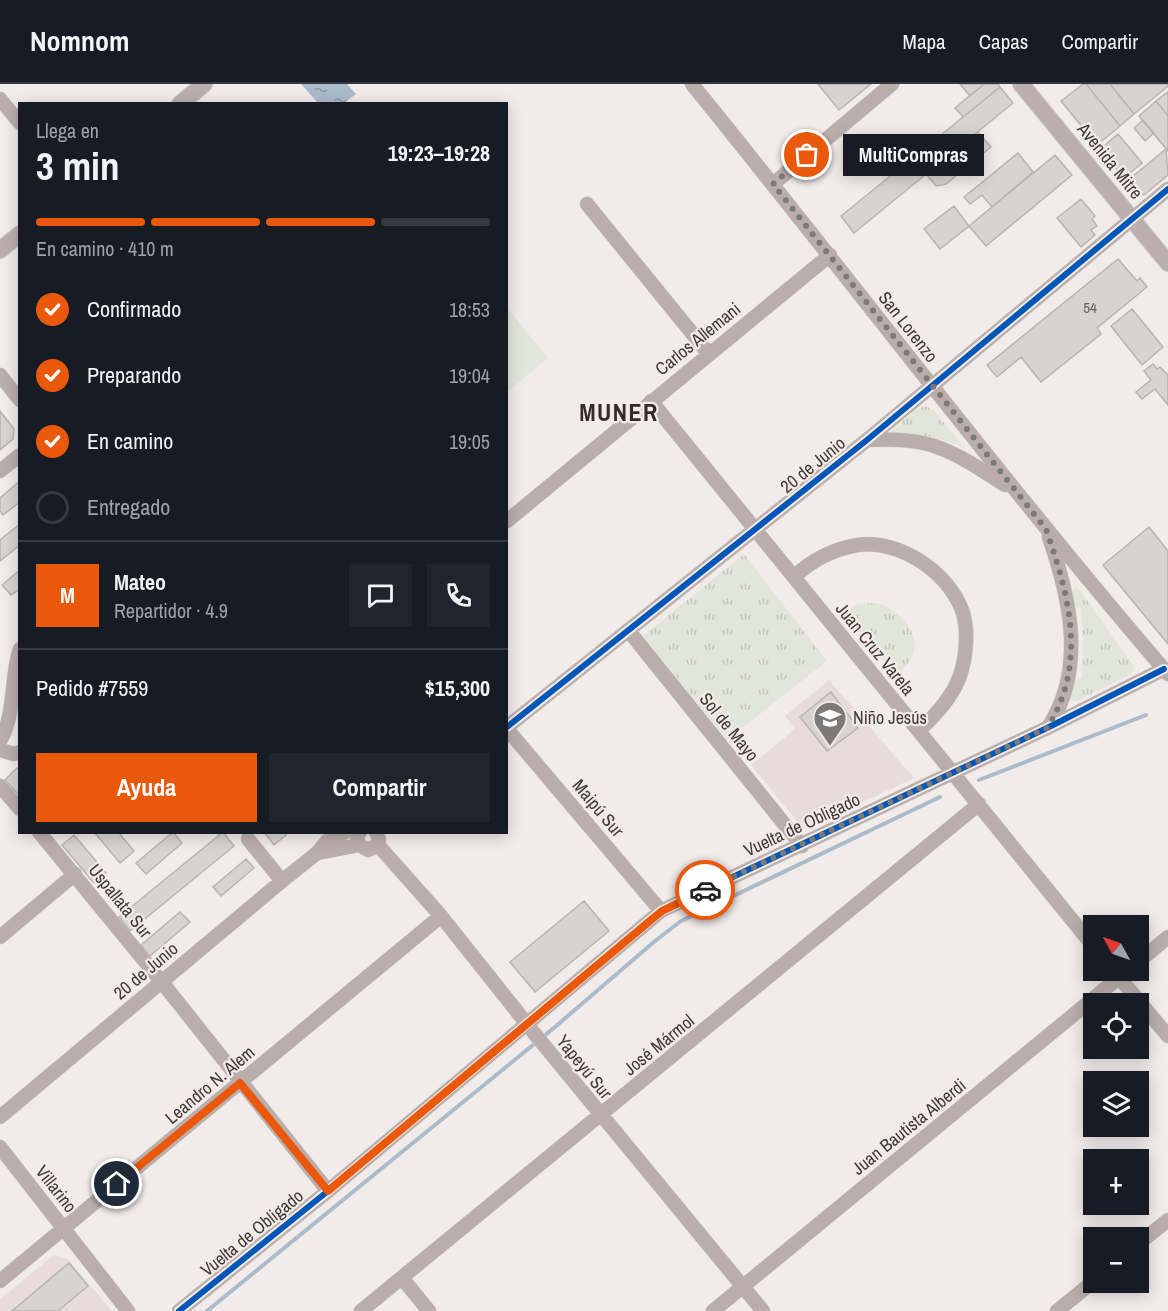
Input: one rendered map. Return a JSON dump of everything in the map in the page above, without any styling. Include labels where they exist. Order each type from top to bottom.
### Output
[{"type":"main road","points":[[182,102],[204,84]]},
{"type":"main road","name":"Avenida Mitre","points":[[1021,84],[1168,263]]},
{"type":"main road","points":[[0,250],[18,236]]},
{"type":"street","name":"San Lorenzo","points":[[692,84],[1046,529],[1166,671]]},
{"type":"street","points":[[773,184],[892,84]]},
{"type":"street","points":[[0,99],[18,121]]},
{"type":"street","name":"20 de Junio","points":[[508,727],[867,440],[1168,189]]},
{"type":"street","points":[[587,204],[709,354]]},
{"type":"street","name":"Carlos Allemani","points":[[508,520],[830,255]]},
{"type":"street","points":[[0,375],[18,398]]},
{"type":"street","name":"Juan Cruz Varela","points":[[651,401],[1083,933]]},
{"type":"street","points":[[867,440],[905,440],[925,443],[955,456],[1015,490]]},
{"type":"street","points":[[0,471],[18,457]]},
{"type":"street","points":[[1046,529],[1060,571],[1072,646],[1065,691],[1059,709],[1047,728]]},
{"type":"street","points":[[794,577],[804,567],[828,552],[860,544],[890,547],[916,558],[936,573],[954,594],[963,614],[965,659],[957,683],[948,699],[919,731]]},
{"type":"street","name":"Sol de Mayo","points":[[628,630],[802,846]]},
{"type":"street","points":[[0,741],[8,728],[18,655]]},
{"type":"street","name":"Vuelta de Obligado","points":[[179,1311],[530,1029],[662,911],[1166,671]]},
{"type":"street","name":"Maipú Sur","points":[[508,729],[662,911]]},
{"type":"street","points":[[0,750],[14,754],[18,753]]},
{"type":"street","points":[[0,786],[18,807]]},
{"type":"street","name":"José Mármol","points":[[361,1311],[979,804]]},
{"type":"street","name":"Uspallata Sur","points":[[41,834],[328,1191]]},
{"type":"street","name":"20 de Junio","points":[[0,1117],[317,853],[327,841],[355,835]]},
{"type":"street","name":"Yapeyú Sur","points":[[355,835],[368,850],[380,838],[544,1047],[764,1311]]},
{"type":"street","points":[[248,839],[282,881]]},
{"type":"street","points":[[0,937],[75,874]]},
{"type":"street","name":"Leandro N. Alem","points":[[0,1281],[441,916]]},
{"type":"street","points":[[1149,953],[1168,937]]},
{"type":"street","name":"Juan Bautista Alberdi","points":[[713,1311],[1110,981]]},
{"type":"street","points":[[1126,981],[1168,1036]]},
{"type":"street","name":"Villarino","points":[[0,1147],[128,1311]]},
{"type":"street","points":[[1149,1235],[1168,1220]]},
{"type":"street","points":[[402,1278],[429,1311]]},
{"type":"street","points":[[1057,1311],[1083,1290]]},
{"type":"shaded area","name":"Niño Jesús","points":[[829,680],[914,778],[813,826],[802,827],[751,765],[795,729],[785,716]]},
{"type":"shaded area","points":[[54,1255],[67,1258],[112,1311],[0,1311],[0,1299]]},
{"type":"green space","points":[[508,309],[548,358],[508,391]]},
{"type":"green space","points":[[926,406],[933,410],[966,449],[929,437],[890,432],[917,409]]},
{"type":"green space","points":[[744,554],[827,661],[727,740],[643,636]]},
{"type":"green space","points":[[1075,588],[1080,590],[1134,669],[1131,674],[1077,701],[1072,701],[1070,698],[1075,681],[1082,678],[1083,660],[1080,607],[1074,606],[1072,591]]},
{"type":"green space","points":[[870,603],[884,605],[897,613],[908,625],[915,640],[913,654],[896,676],[844,612],[856,605]]},
{"type":"water","points":[[301,84],[347,84],[356,94],[345,102],[317,102]]},
{"type":"building","points":[[818,84],[871,84],[839,110]]},
{"type":"building","points":[[960,84],[984,84],[970,96]]},
{"type":"building","points":[[984,84],[998,84],[1000,87],[963,117],[955,108]]},
{"type":"building","points":[[1086,84],[1120,126],[1097,145],[1061,101]]},
{"type":"building","points":[[1086,84],[1110,84],[1134,114],[1120,126]]},
{"type":"building","points":[[1110,84],[1168,84],[1168,86],[1134,114]]},
{"type":"building","points":[[1000,87],[1013,103],[854,233],[841,216]]},
{"type":"building","points":[[1168,92],[1168,116],[1156,101]]},
{"type":"building","points":[[1156,101],[1168,116],[1168,151],[1139,116]]},
{"type":"building","points":[[1143,120],[1154,133],[1145,141],[1134,128]]},
{"type":"building","points":[[978,132],[991,147],[946,184],[936,186],[926,174]]},
{"type":"building","points":[[1118,134],[1142,163],[1124,178],[1100,149]]},
{"type":"building","points":[[1166,149],[1168,175],[1144,195],[1136,192],[1130,185],[1131,178]]},
{"type":"building","points":[[1018,153],[1033,172],[992,207],[982,195],[970,204],[964,197]]},
{"type":"building","points":[[1055,155],[1072,175],[986,246],[969,226]]},
{"type":"building","points":[[1081,199],[1095,216],[1092,219],[1097,226],[1091,230],[1095,235],[1081,247],[1057,218]]},
{"type":"building","points":[[954,206],[969,226],[940,249],[924,229]]},
{"type":"building","points":[[1118,259],[1137,281],[1140,278],[1147,287],[1097,328],[1101,334],[1041,382],[1021,357],[997,377],[987,365]]},
{"type":"building","points":[[1132,309],[1163,347],[1142,365],[1111,326]]},
{"type":"building","points":[[1153,364],[1168,375],[1168,405],[1155,389],[1142,399],[1136,392],[1151,380],[1144,371]]},
{"type":"building","points":[[0,411],[14,429],[13,439],[0,450]]},
{"type":"building","points":[[18,483],[18,504],[3,515],[0,511],[0,498]]},
{"type":"building","points":[[18,526],[18,547],[0,561],[0,540]]},
{"type":"building","points":[[1149,527],[1168,551],[1168,644],[1103,565]]},
{"type":"building","points":[[18,572],[18,590],[11,595],[2,585]]},
{"type":"building","points":[[831,692],[858,728],[827,751],[800,717]]},
{"type":"building","points":[[18,769],[18,794],[5,780]]},
{"type":"building","points":[[96,834],[120,834],[134,851],[120,863]]},
{"type":"building","points":[[171,834],[175,834],[182,843],[146,874],[136,863]]},
{"type":"building","points":[[221,834],[225,834],[234,846],[130,931],[119,917]]},
{"type":"building","points":[[266,834],[286,834],[286,835],[274,845]]},
{"type":"building","points":[[74,835],[106,873],[94,883],[62,845]]},
{"type":"building","points":[[246,859],[254,868],[221,896],[213,887]]},
{"type":"building","points":[[584,901],[609,931],[535,992],[510,962]]},
{"type":"building","points":[[180,912],[190,922],[150,956],[141,945]]},
{"type":"building","points":[[69,1263],[88,1286],[58,1311],[12,1311]]},
{"type":"waterway","points":[[979,780],[1146,715]]},
{"type":"waterway","points":[[207,1311],[681,921],[940,797]]},
{"type":"cycle path","points":[[508,726],[867,440],[1168,189]]},
{"type":"cycle path","points":[[179,1311],[328,1191],[661,911],[1047,728],[1164,669]]},
{"type":"way so far","points":[[705,890],[1047,728],[1059,709],[1071,663],[1072,646],[1066,598],[1046,529],[773,184],[807,155]]},
{"type":"place","name":"MultiCompras","points":[[807,155]]},
{"type":"place","name":"Niño Jesús","points":[[830,747]]},
{"type":"district","name":"MUNER","points":[[619,413]]},
{"type":"route","points":[[117,1184],[240,1083],[328,1191],[662,911],[705,890]]}]
